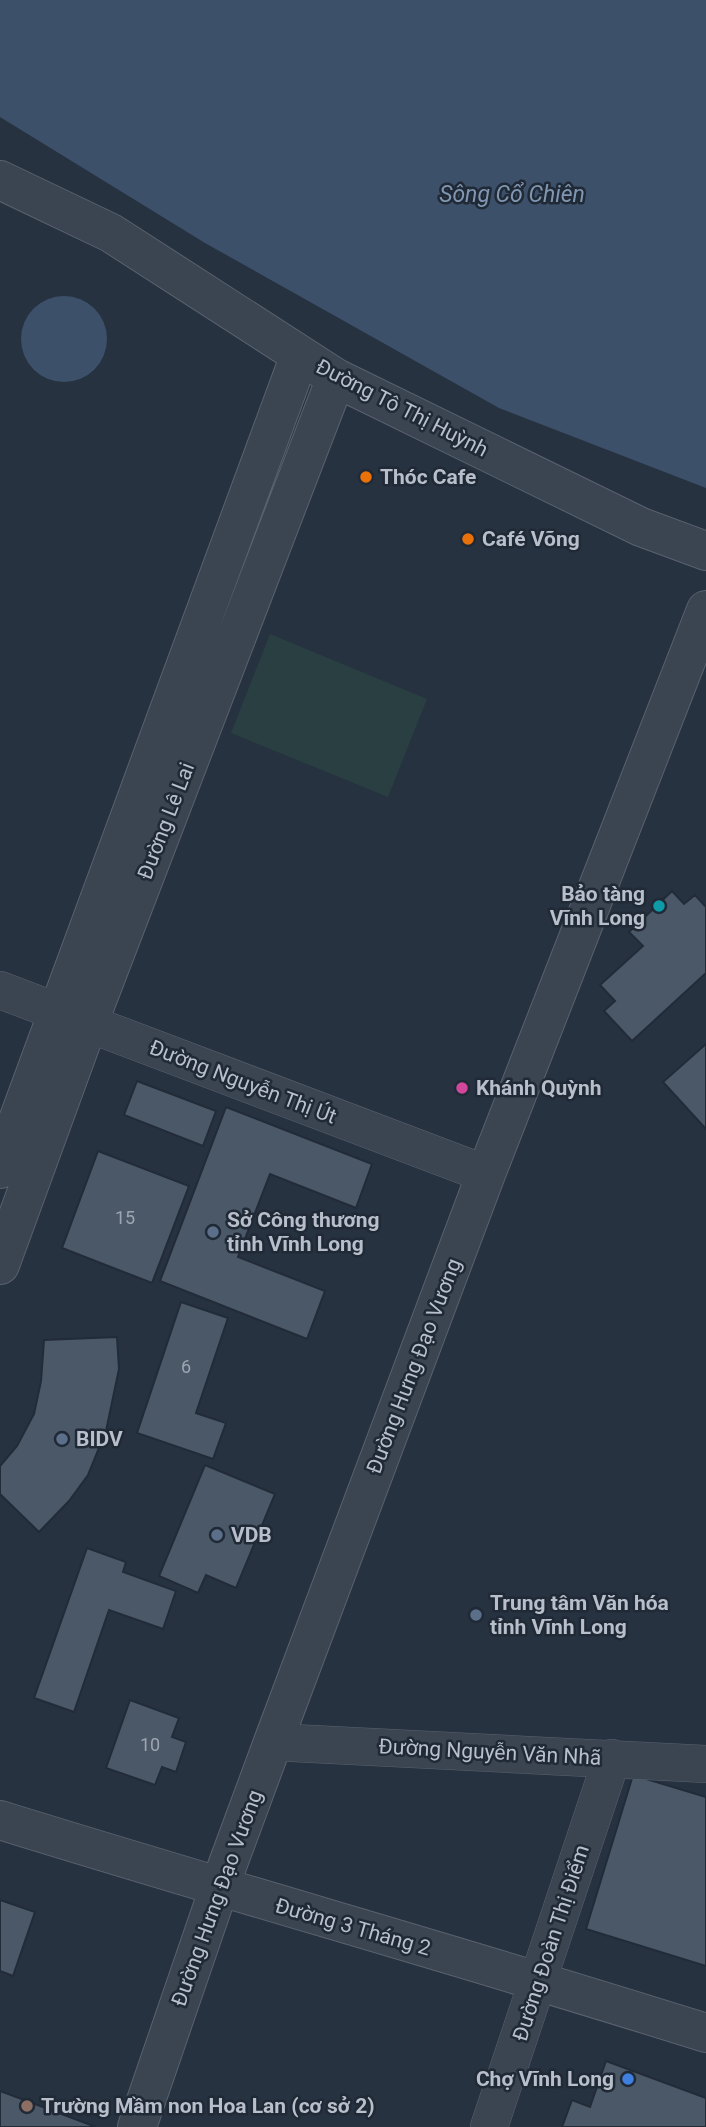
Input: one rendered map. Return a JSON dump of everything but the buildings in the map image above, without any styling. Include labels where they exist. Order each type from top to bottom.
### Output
[{"type":"street","name":"Đường Tô Thị Huỳnh","points":[[0,180],[111,233],[336,378],[641,527],[706,551]]},
{"type":"street","name":"Đường Lê Lai","points":[[0,1265],[73,1017],[300,355]]},
{"type":"street","name":"Đường Lê Lai","points":[[0,1169],[73,1017],[336,378]]},
{"type":"street","name":"Đường Hưng Đạo Vương","points":[[137,2127],[219,1888],[486,1174],[706,610]]},
{"type":"street","name":"Đường Nguyễn Thị Út","points":[[0,990],[486,1174]]},
{"type":"street","name":"Đường Nguyễn Văn Nhã","points":[[274,1742],[706,1764]]},
{"type":"street","name":"Đường Đoàn Thị Điểm","points":[[489,2127],[612,1758]]},
{"type":"street","name":"Đường 3 Tháng 2","points":[[0,1820],[706,2033]]},
{"type":"green space","points":[[270,634],[427,699],[388,797],[231,733]]},
{"type":"water","name":"Sông Cổ Chiên","points":[[0,0],[706,0],[706,488],[499,408],[205,243],[0,117]]},
{"type":"water","points":[[64,296],[88,303],[100,315],[107,339],[100,363],[88,375],[64,382],[40,375],[28,363],[21,339],[28,315],[40,303]]},
{"type":"place","name":"Thóc Cafe","points":[[366,477]]},
{"type":"place","name":"Café Võng","points":[[468,539]]},
{"type":"place","name":"Bảo tàng Vĩnh Long","points":[[659,906]]},
{"type":"place","name":"Khánh Quỳnh","points":[[462,1088]]},
{"type":"place","name":"Sở Công thương tỉnh Vĩnh Long","points":[[213,1232]]},
{"type":"place","name":"BIDV","points":[[62,1439]]},
{"type":"place","name":"VDB","points":[[217,1535]]},
{"type":"place","name":"Trung tâm Văn hóa tỉnh Vĩnh Long","points":[[476,1615]]},
{"type":"place","name":"Chợ Vĩnh Long","points":[[628,2079]]},
{"type":"place","name":"Trường Mầm non Hoa Lan (cơ sở 2)","points":[[27,2106]]}]
